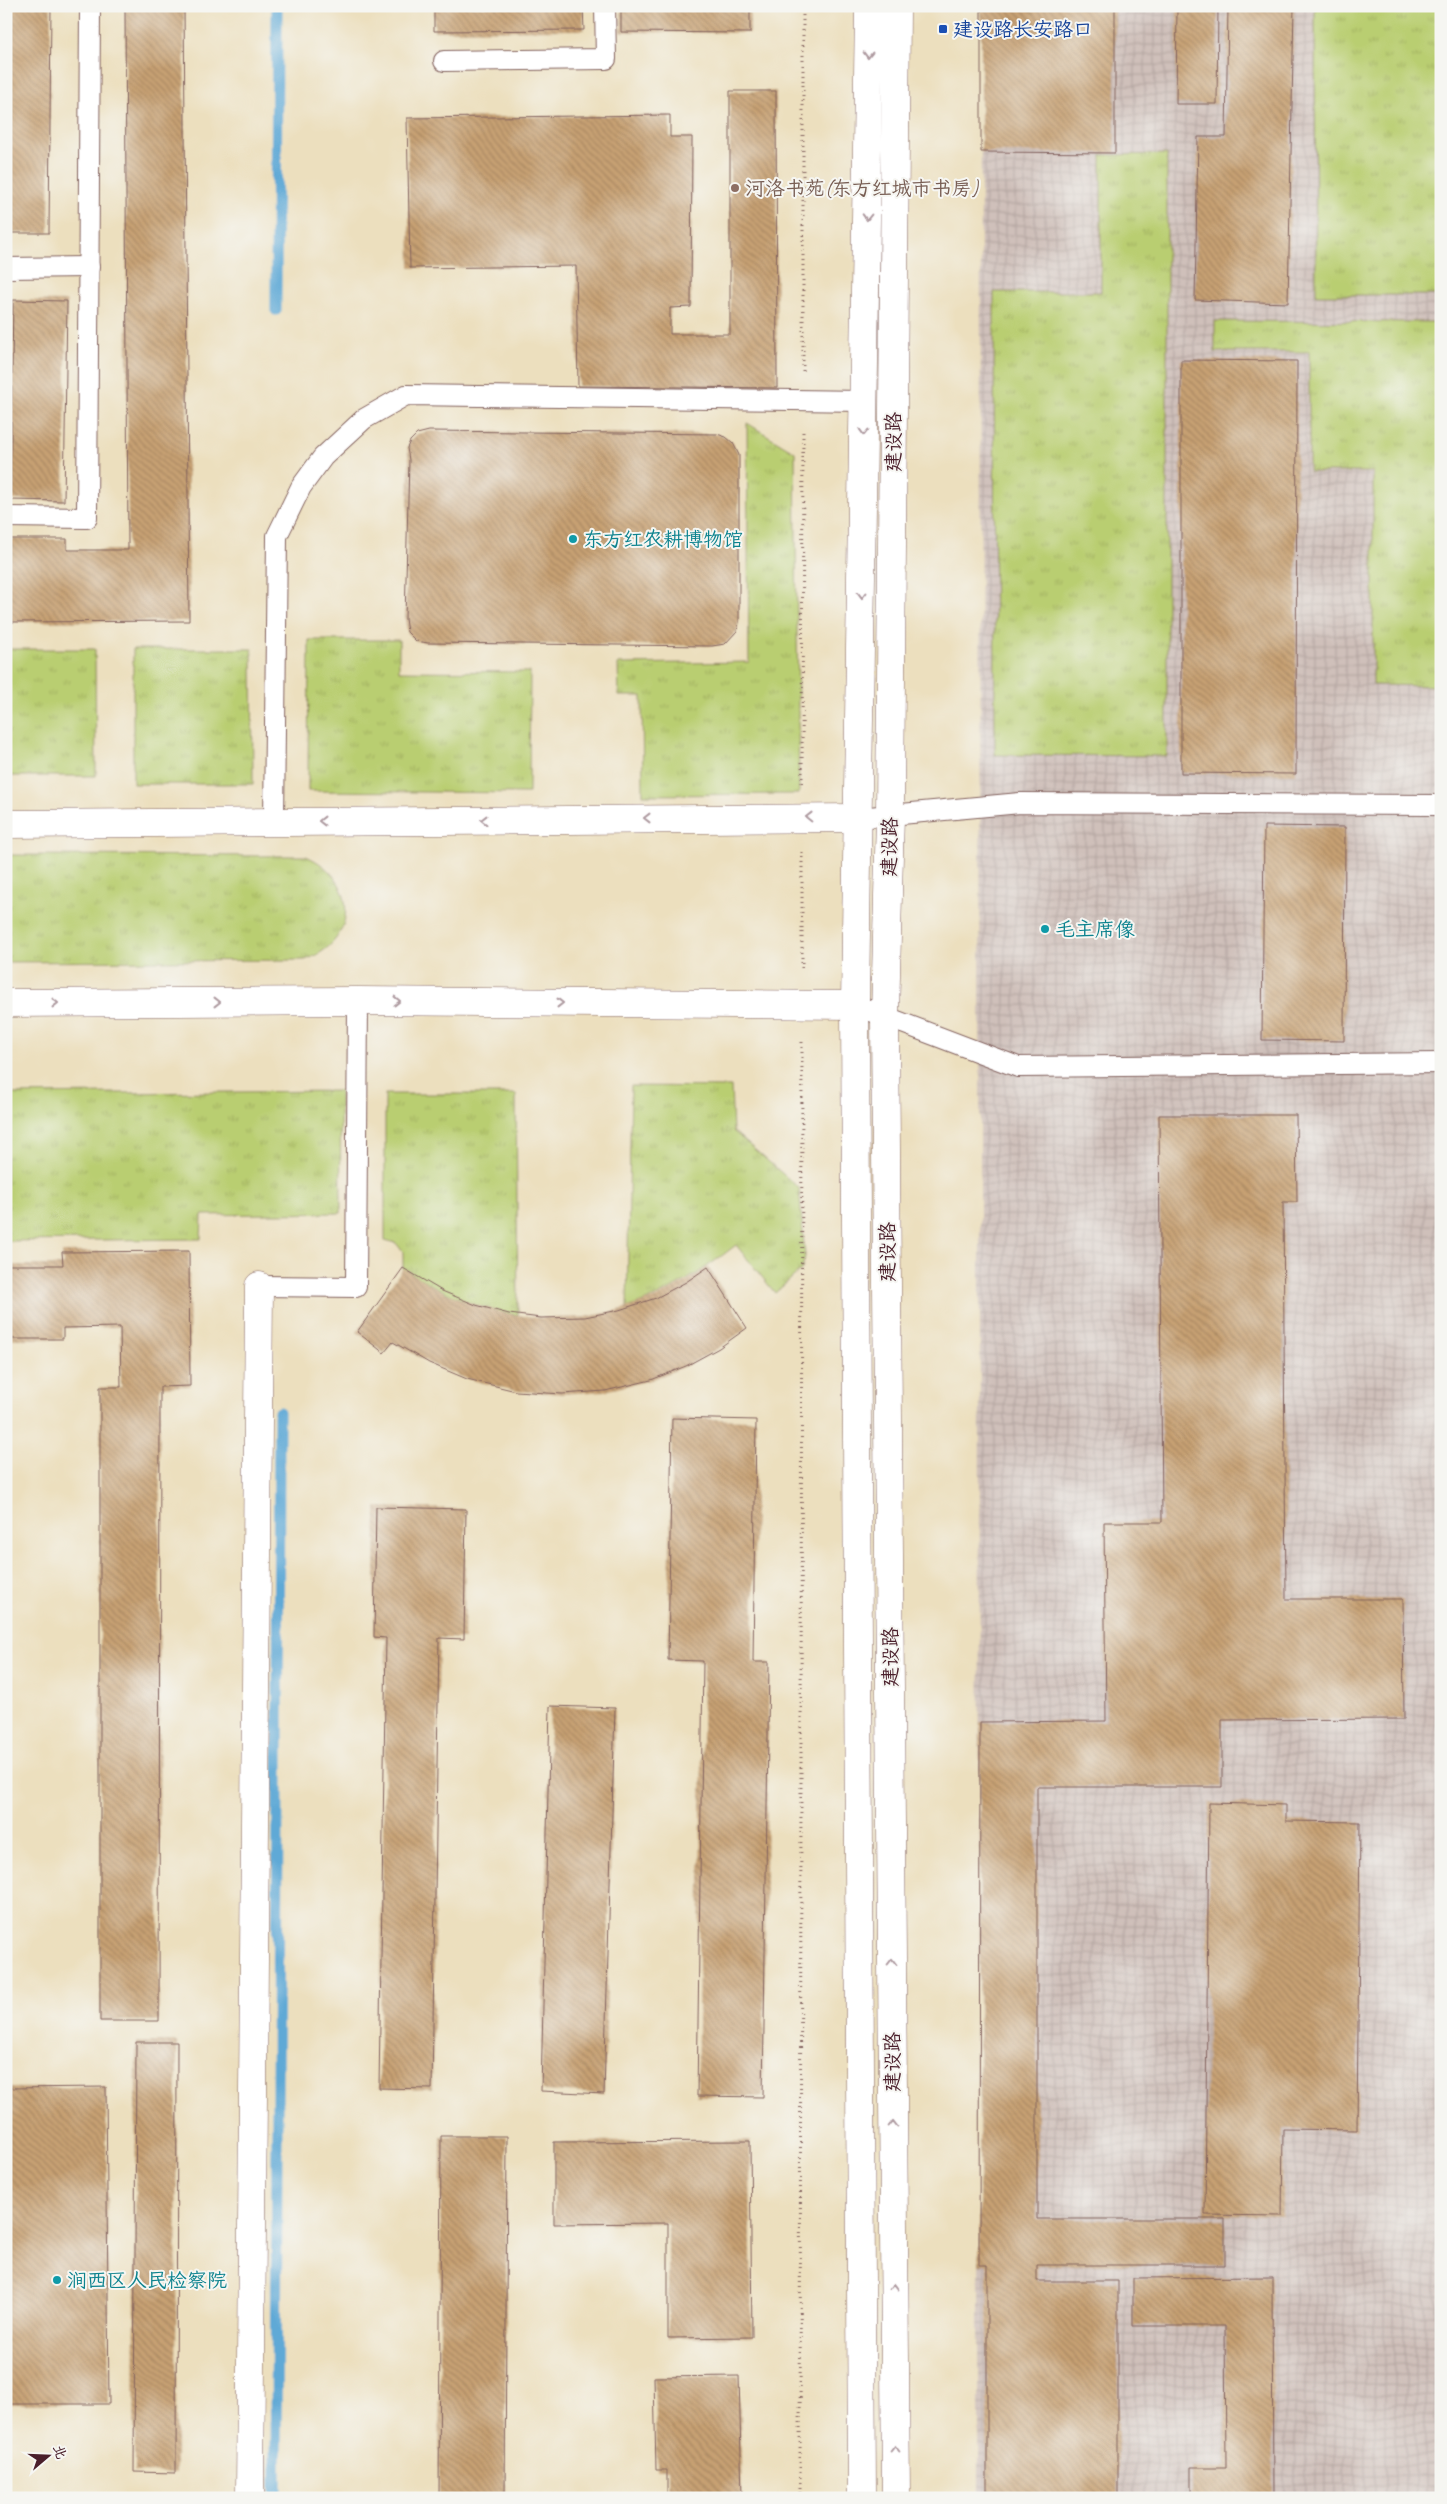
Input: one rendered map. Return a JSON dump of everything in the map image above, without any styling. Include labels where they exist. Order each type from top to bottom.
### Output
[{"type":"street","name":"建设路","points":[[862,2498],[855,1005],[865,401],[869,6]]},
{"type":"street","name":"建设路","points":[[896,6],[890,815],[885,1016],[896,2498]]},
{"type":"street","points":[[6,824],[858,818]]},
{"type":"street","points":[[6,1003],[358,1001],[855,1005]]},
{"type":"street","points":[[250,2498],[259,1286]]},
{"type":"lane","points":[[6,517],[88,518],[90,6]]},
{"type":"lane","points":[[444,61],[606,59],[605,6]]},
{"type":"lane","points":[[6,268],[89,268]]},
{"type":"lane","points":[[274,822],[277,536],[301,487],[323,457],[364,420],[406,395],[865,401]]},
{"type":"lane","points":[[858,818],[1020,803],[1441,805]]},
{"type":"lane","points":[[259,1286],[356,1287],[358,1001]]},
{"type":"lane","points":[[855,1005],[1018,1067],[1441,1063]]},
{"type":"path","points":[[800,2498],[803,6]]},
{"type":"shaded area","points":[[981,6],[1441,6],[1441,2498],[979,2498]]},
{"type":"green space","points":[[1315,6],[1441,6],[1441,295],[1316,295]]},
{"type":"green space","points":[[1167,154],[1167,756],[995,755],[994,292],[1101,292],[1101,155]]},
{"type":"green space","points":[[1215,321],[1441,322],[1441,686],[1373,685],[1373,472],[1309,472],[1309,352],[1215,352]]},
{"type":"green space","points":[[747,423],[795,452],[799,794],[643,795],[642,696],[619,696],[618,664],[749,662]]},
{"type":"green space","points":[[309,640],[399,640],[399,671],[530,672],[529,793],[308,791]]},
{"type":"green space","points":[[6,649],[95,649],[96,776],[6,776]]},
{"type":"green space","points":[[133,649],[252,649],[253,784],[133,784]]},
{"type":"green space","points":[[6,855],[306,856],[323,866],[336,879],[343,894],[346,909],[343,925],[336,939],[323,951],[305,960],[6,962]]},
{"type":"green space","points":[[631,1086],[731,1087],[733,1131],[799,1188],[805,1256],[802,1269],[775,1293],[736,1245],[710,1265],[671,1289],[627,1308]]},
{"type":"green space","points":[[340,1091],[341,1213],[202,1215],[201,1239],[6,1241],[6,1094]]},
{"type":"green space","points":[[385,1094],[516,1094],[518,1315],[472,1304],[430,1284],[403,1268],[403,1252],[396,1243],[385,1240]]},
{"type":"building","points":[[6,6],[51,6],[49,233],[6,233]]},
{"type":"building","points":[[125,6],[184,6],[189,621],[6,622],[6,539],[67,539],[67,550],[128,550]]},
{"type":"building","points":[[434,6],[583,6],[584,30],[434,31]]},
{"type":"building","points":[[621,6],[750,6],[750,33],[621,32]]},
{"type":"building","points":[[981,6],[1115,6],[1115,153],[981,152]]},
{"type":"building","points":[[1177,6],[1218,6],[1217,104],[1176,104]]},
{"type":"building","points":[[1228,6],[1294,6],[1288,303],[1195,300],[1198,137],[1226,137]]},
{"type":"building","points":[[730,91],[776,91],[777,388],[578,386],[576,266],[410,268],[407,118],[670,115],[670,137],[692,137],[691,307],[670,308],[670,334],[730,334]]},
{"type":"building","points":[[13,300],[67,301],[64,501],[10,500]]},
{"type":"building","points":[[1181,360],[1297,361],[1296,774],[1181,773]]},
{"type":"building","name":"东方红农耕博物馆","points":[[429,431],[717,434],[726,437],[733,443],[739,455],[739,622],[737,631],[725,644],[712,646],[428,643],[416,641],[407,632],[405,619],[409,460],[407,448],[410,441],[417,434]]},
{"type":"building","points":[[1264,826],[1345,827],[1344,1041],[1262,1040]]},
{"type":"building","points":[[1159,1115],[1296,1115],[1297,1202],[1283,1202],[1286,1599],[1403,1599],[1404,1719],[1222,1720],[1222,1787],[1037,1787],[1037,2219],[1225,2219],[1225,2265],[1037,2265],[1037,2281],[1118,2281],[1118,2498],[987,2498],[987,2265],[979,2265],[980,1722],[1106,1721],[1104,1522],[1162,1522]]},
{"type":"building","points":[[189,1251],[190,1386],[160,1387],[159,2021],[100,2021],[100,1387],[121,1387],[120,1327],[63,1328],[63,1339],[6,1339],[6,1265],[63,1265],[62,1252]]},
{"type":"building","points":[[708,1267],[747,1328],[719,1348],[686,1366],[651,1380],[605,1391],[562,1394],[516,1391],[467,1379],[429,1363],[393,1342],[384,1353],[357,1332],[403,1268],[442,1291],[476,1305],[509,1314],[541,1318],[585,1317],[619,1310],[656,1298],[686,1282]]},
{"type":"building","points":[[672,1418],[756,1420],[753,1662],[769,1662],[763,2097],[697,2096],[703,1661],[668,1660]]},
{"type":"building","points":[[376,1507],[466,1509],[464,1639],[439,1638],[432,2089],[379,2088],[386,1638],[374,1637]]},
{"type":"building","points":[[550,1706],[615,1708],[604,2094],[541,2091]]},
{"type":"building","points":[[1209,1803],[1286,1805],[1286,1821],[1360,1822],[1357,2130],[1283,2129],[1282,2216],[1205,2215]]},
{"type":"building","points":[[136,2042],[177,2042],[176,2473],[134,2472]]},
{"type":"building","name":"涧西区人民检察院","points":[[106,2087],[109,2404],[6,2404],[6,2088]]},
{"type":"building","points":[[441,2136],[507,2136],[505,2498],[439,2498]]},
{"type":"building","points":[[750,2141],[752,2337],[668,2338],[668,2223],[554,2224],[554,2142]]},
{"type":"building","points":[[1272,2277],[1273,2498],[1191,2498],[1191,2467],[1226,2467],[1225,2326],[1133,2326],[1133,2278]]},
{"type":"building","points":[[739,2376],[742,2498],[667,2498],[667,2470],[656,2470],[654,2377]]},
{"type":"waterway","points":[[276,310],[277,6]]},
{"type":"waterway","points":[[276,2498],[279,1412]]},
{"type":"place","name":"建设路长安路口","points":[[943,29]]},
{"type":"place","name":"河洛书苑(东方红城市书房)","points":[[735,188]]},
{"type":"place","name":"东方红农耕博物馆","points":[[573,539]]},
{"type":"place","name":"毛主席像","points":[[1045,929]]},
{"type":"place","name":"涧西区人民检察院","points":[[57,2280]]}]
